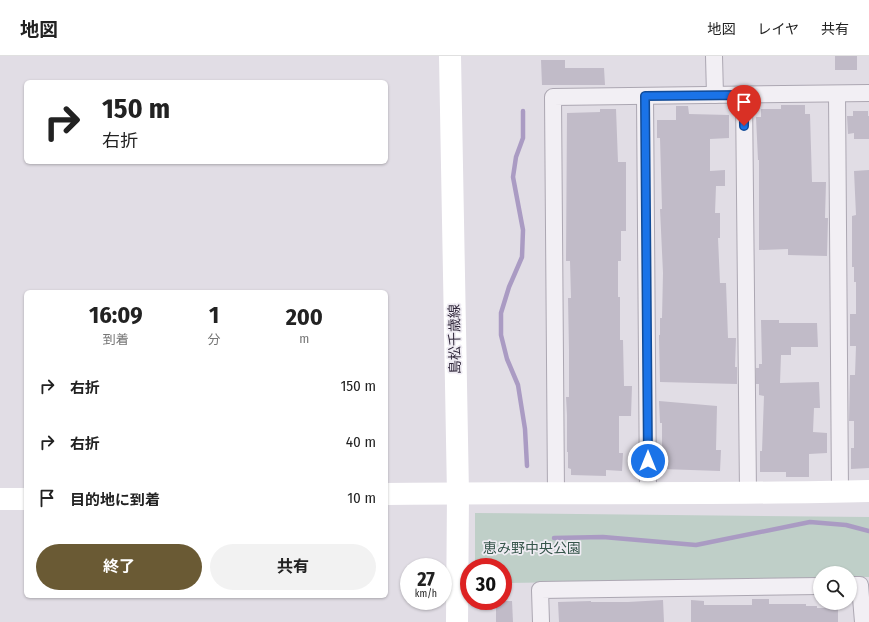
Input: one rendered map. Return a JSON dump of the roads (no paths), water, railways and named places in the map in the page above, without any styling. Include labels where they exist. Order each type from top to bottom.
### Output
[{"type":"main road","name":"島松千歳線","points":[[450,56],[458,494],[457,622]]},
{"type":"main road","points":[[388,494],[556,492],[748,493],[869,491]]},
{"type":"main road","points":[[0,499],[24,499]]},
{"type":"street","points":[[714,56],[714,95]]},
{"type":"street","points":[[556,492],[554,97],[869,93]]},
{"type":"street","points":[[837,94],[840,491]]},
{"type":"street","points":[[744,95],[748,493]]},
{"type":"street","points":[[645,96],[648,493]]},
{"type":"street","points":[[857,585],[860,585],[863,622]]},
{"type":"street","points":[[540,622],[540,590],[813,586]]},
{"type":"waterway","points":[[523,111],[523,138],[516,157],[513,177],[523,230],[522,257],[509,287],[501,313],[501,335],[507,359],[518,385],[525,429],[527,466]]},
{"type":"waterway","points":[[554,538],[603,537],[696,545],[810,522],[846,525],[869,531]]},
{"type":"park label","name":"恵み野中央公園","points":[[532,548]]}]
